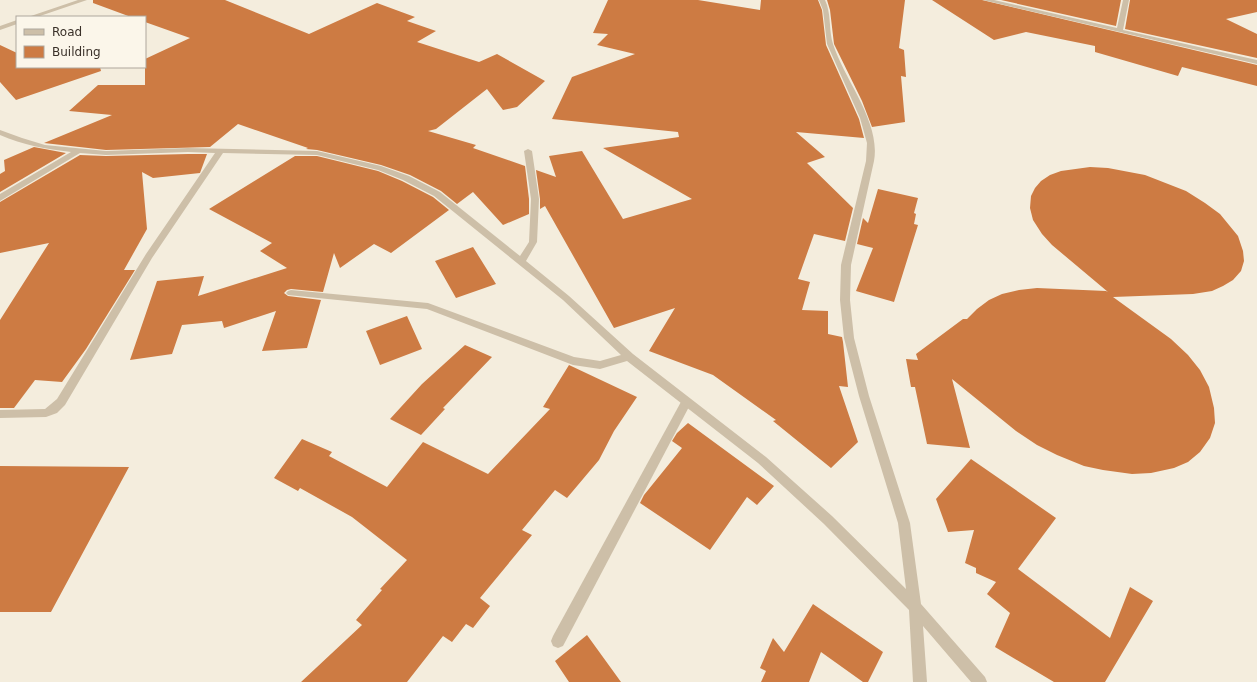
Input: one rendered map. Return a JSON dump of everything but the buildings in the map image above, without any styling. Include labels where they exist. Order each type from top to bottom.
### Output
[{"type":"street","points":[[33,16],[84,0]]},
{"type":"street","points":[[822,0],[825,5],[828,18],[826,27],[830,44],[860,109],[871,144],[870,161],[846,265],[845,300],[848,338],[864,396],[904,523],[915,607],[920,682]]},
{"type":"street","points":[[986,0],[1257,62]]},
{"type":"street","points":[[1120,30],[1126,0]]},
{"type":"street","points":[[0,28],[16,22]]},
{"type":"street","points":[[0,132],[19,140],[46,147],[106,153],[221,150],[317,153],[354,161],[406,178],[437,194],[566,298],[629,357],[686,403],[762,460],[828,520],[915,607],[980,682]]},
{"type":"street","points":[[0,414],[46,413],[53,410],[60,402],[149,256],[221,150]]},
{"type":"street","points":[[0,198],[78,151]]},
{"type":"street","points":[[522,262],[533,242],[535,199],[528,151]]},
{"type":"street","points":[[291,293],[428,306],[573,361],[600,365],[629,357]]},
{"type":"street","points":[[558,640],[686,403]]}]
